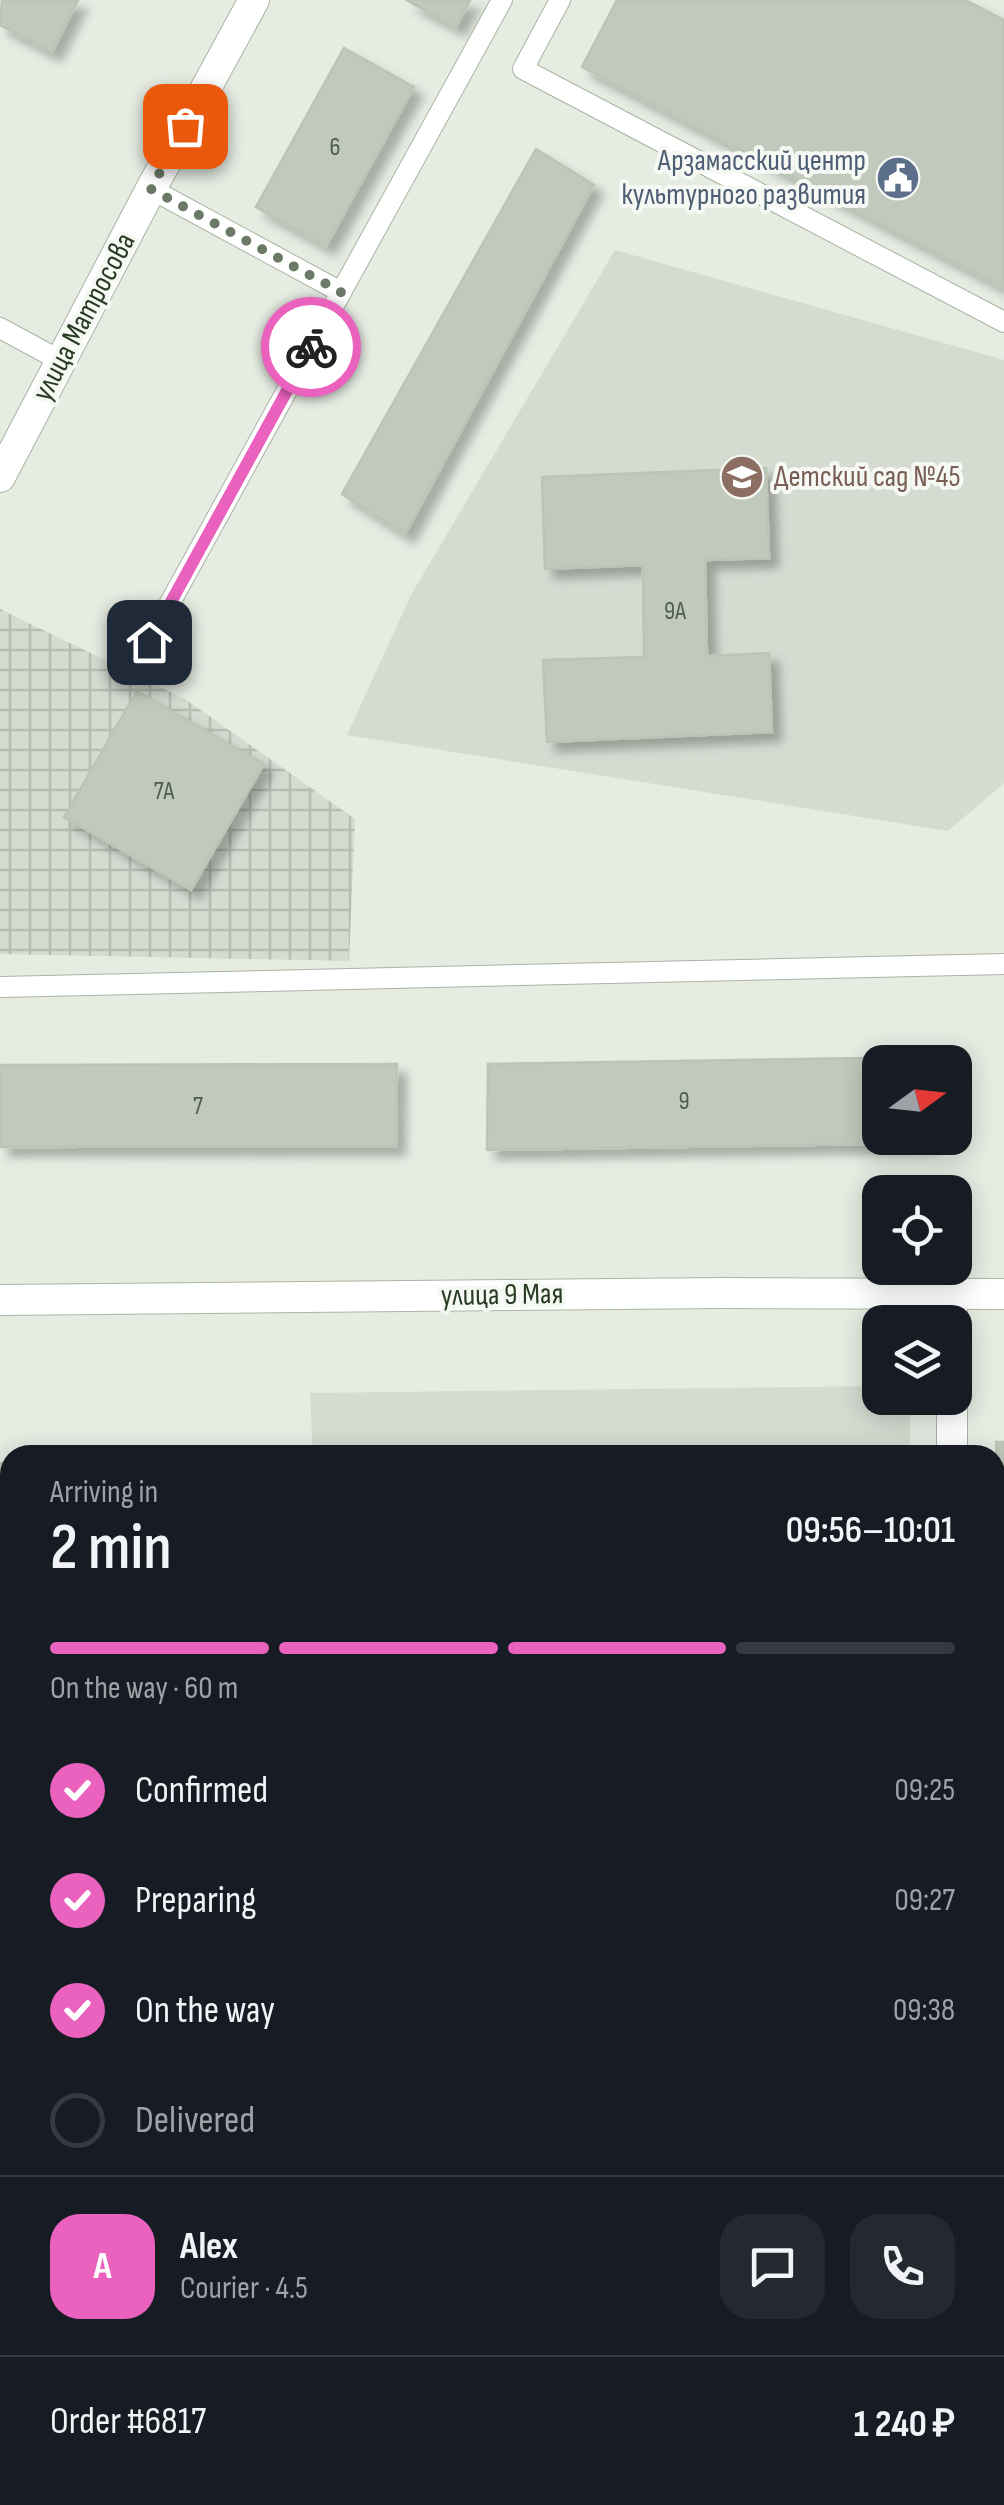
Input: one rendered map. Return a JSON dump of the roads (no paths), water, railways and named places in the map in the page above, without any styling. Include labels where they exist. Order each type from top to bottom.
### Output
[{"type":"main road","name":"улица Матросова","points":[[0,477],[254,0]]},
{"type":"main road","name":"улица 9 Мая","points":[[0,1300],[723,1293],[906,1305]]},
{"type":"main road","name":"улица 9 Мая","points":[[963,1305],[1004,1294]]},
{"type":"main road","points":[[952,1415],[952,1445]]},
{"type":"lane","points":[[149,642],[502,0]]},
{"type":"lane","points":[[560,0],[523,69],[1004,322]]},
{"type":"lane","points":[[151,189],[341,292]]},
{"type":"lane","points":[[0,328],[61,361]]},
{"type":"lane","points":[[0,987],[1004,964]]},
{"type":"place","name":"Арзамасский центр культурного развития","points":[[898,178]]},
{"type":"place","name":"Детский сад №45","points":[[742,477]]}]
